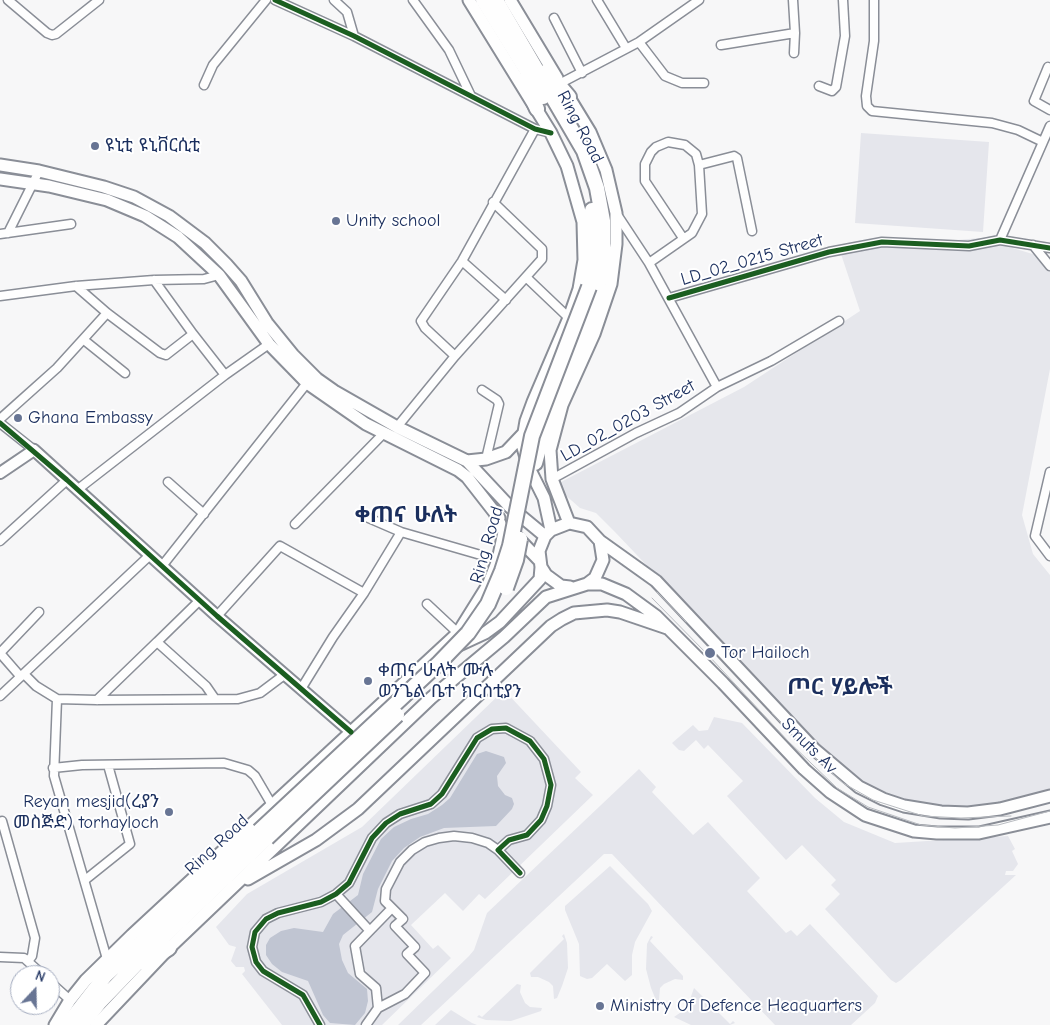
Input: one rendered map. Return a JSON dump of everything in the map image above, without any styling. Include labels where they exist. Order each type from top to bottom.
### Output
[{"type":"highway","name":"Ring Road","points":[[483,0],[512,36]]},
{"type":"highway","name":"Ring Road","points":[[67,1025],[88,996],[134,948],[263,835],[451,664],[476,637],[492,614],[507,585],[516,560],[535,463],[549,413],[589,320],[594,288],[594,218],[588,182],[573,149],[512,36],[496,0]]},
{"type":"highway","points":[[512,36],[537,109]]},
{"type":"highway","points":[[512,36],[569,97]]},
{"type":"highway","points":[[82,1025],[99,1003],[263,835]]},
{"type":"highway","points":[[134,948],[157,914]]},
{"type":"highway","points":[[130,972],[169,948]]},
{"type":"main road","points":[[469,0],[551,133],[567,166],[583,222],[583,273],[569,318],[533,402],[524,433],[523,452],[544,498],[548,533]]},
{"type":"main road","points":[[510,0],[590,132],[606,170],[616,213],[616,244],[610,284],[594,334],[562,405],[550,450],[549,467],[552,479],[569,523]]},
{"type":"main road","points":[[0,165],[39,171],[104,187],[134,197],[169,216],[219,257],[241,281],[266,323],[293,355],[317,379],[384,433],[458,470],[467,477],[495,513],[540,563],[552,581],[570,588]]},
{"type":"main road","points":[[0,179],[31,183],[107,200],[145,216],[178,237],[219,275],[268,344],[307,383],[354,410],[397,427],[467,461],[505,501],[548,533]]},
{"type":"main road","points":[[467,461],[506,452],[524,433]]},
{"type":"main road","points":[[55,1025],[70,1000],[107,959],[458,633],[488,585],[498,560],[504,532],[495,513]]},
{"type":"main road","points":[[96,1025],[169,948],[238,883],[350,772],[546,596],[587,584],[600,569],[603,550],[600,541],[587,528],[569,523],[548,533],[541,543],[540,578],[536,584],[500,622],[485,633],[464,644],[438,651]]},
{"type":"main road","name":"Smuts Av","points":[[600,541],[656,582],[814,749],[859,787],[883,799],[904,806],[941,812],[968,813],[1000,809],[1050,796]]},
{"type":"main road","name":"Smuts Av","points":[[587,584],[602,584],[629,596],[670,630],[804,769],[830,792],[865,815],[914,831],[937,833],[979,833],[1049,819]]},
{"type":"main road","points":[[238,883],[316,840],[358,809],[546,631],[562,619],[574,613],[607,610],[626,613],[670,630]]},
{"type":"street","points":[[8,0],[46,33],[52,34],[56,34],[99,0]]},
{"type":"street","points":[[204,85],[214,65],[266,0]]},
{"type":"street","points":[[275,0],[354,36],[535,129],[551,133]]},
{"type":"street","points":[[334,0],[348,12],[354,36]]},
{"type":"street","points":[[413,0],[449,50],[471,96]]},
{"type":"street","points":[[597,0],[626,48]]},
{"type":"street","points":[[679,0],[684,8]]},
{"type":"street","points":[[561,83],[639,42],[684,8],[698,0]]},
{"type":"street","points":[[793,0],[794,53]]},
{"type":"street","points":[[819,86],[832,91],[836,87],[845,36],[843,0]]},
{"type":"street","points":[[874,0],[874,41],[866,96],[867,106],[872,111],[992,123],[1018,130],[1043,142]]},
{"type":"street","points":[[554,18],[582,73]]},
{"type":"street","points":[[721,45],[748,39],[795,33]]},
{"type":"street","points":[[639,42],[665,76],[682,83],[704,83]]},
{"type":"street","points":[[1048,67],[1034,102],[1050,110]]},
{"type":"street","points":[[1000,240],[1050,126]]},
{"type":"street","points":[[455,356],[425,328],[421,321],[462,261],[535,129]]},
{"type":"street","points":[[649,262],[692,233],[702,214],[699,166],[696,154],[678,142],[668,142],[656,146],[645,164],[645,181],[683,238]]},
{"type":"street","points":[[699,166],[734,156],[738,158],[752,231]]},
{"type":"street","points":[[4,234],[39,171]]},
{"type":"street","points":[[397,427],[455,356],[542,259],[542,249],[493,202]]},
{"type":"street","points":[[616,213],[649,262],[717,387]]},
{"type":"street","points":[[4,234],[71,224]]},
{"type":"street","name":"LD_02_0215 Street","points":[[669,298],[829,252],[882,242],[969,246],[1000,240],[1050,248]]},
{"type":"street","points":[[1032,245],[1050,266]]},
{"type":"street","points":[[462,261],[506,300]]},
{"type":"street","points":[[0,296],[76,286],[154,280],[204,279],[219,275]]},
{"type":"street","points":[[526,278],[569,318]]},
{"type":"street","points":[[154,280],[225,375]]},
{"type":"street","points":[[76,286],[107,313],[160,353],[166,355],[193,334]]},
{"type":"street","points":[[0,419],[57,368],[107,313]]},
{"type":"street","name":"LD_02_0203 Street","points":[[552,479],[636,433],[679,413],[717,387],[771,361],[839,321]]},
{"type":"street","points":[[84,340],[125,373]]},
{"type":"street","points":[[77,490],[268,344]]},
{"type":"street","points":[[162,566],[307,383]]},
{"type":"street","points":[[482,390],[497,400],[499,404],[486,458]]},
{"type":"street","points":[[0,423],[34,450],[217,616],[351,732]]},
{"type":"street","points":[[295,524],[384,433]]},
{"type":"street","points":[[0,472],[34,450]]},
{"type":"street","points":[[1048,551],[1035,536],[1050,472]]},
{"type":"street","points":[[0,542],[67,480]]},
{"type":"street","points":[[168,482],[204,514]]},
{"type":"street","points":[[364,516],[401,532],[498,560]]},
{"type":"street","points":[[301,689],[332,637],[364,593],[401,532]]},
{"type":"street","points":[[217,616],[280,546],[364,593]]},
{"type":"street","points":[[0,696],[150,556]]},
{"type":"street","points":[[97,700],[200,600]]},
{"type":"street","points":[[427,604],[458,633]]},
{"type":"street","points":[[39,612],[0,653],[22,675],[57,699],[238,699],[260,693],[284,675]]},
{"type":"street","points":[[157,642],[206,686],[215,698]]},
{"type":"street","points":[[57,699],[53,768],[107,959]]},
{"type":"street","points":[[320,1025],[303,995],[263,971],[256,962],[252,947],[255,932],[266,919],[278,912],[321,902],[336,894],[349,883],[372,838],[386,823],[400,814],[431,804],[442,794],[476,738],[492,730],[506,728],[530,741],[544,759],[551,785],[547,806],[540,820],[527,835],[509,840],[498,850]]},
{"type":"street","points":[[53,768],[202,763],[240,766],[255,776],[272,805]]},
{"type":"street","points":[[85,880],[130,844],[108,765]]},
{"type":"street","points":[[2,821],[35,938],[32,956],[28,960]]},
{"type":"street","points":[[366,1025],[378,1008],[405,994],[425,973],[407,954],[415,947],[395,926],[403,919],[385,901],[391,877],[400,862],[412,850],[425,842],[454,836],[472,838],[488,843],[498,850],[520,873]]},
{"type":"street","points":[[336,894],[367,927]]},
{"type":"street","points":[[378,1008],[376,988],[360,974],[354,946],[367,927],[392,908]]},
{"type":"street","points":[[0,957],[18,956],[28,960],[33,965]]},
{"type":"street","points":[[60,991],[70,1000]]},
{"type":"shaded area","points":[[861,133],[989,142],[983,232],[855,223]]},
{"type":"shaded area","points":[[979,238],[1036,255],[1050,272],[1050,369],[1022,515],[1033,554],[1050,575],[1050,791],[996,807],[954,809],[907,803],[862,784],[828,756],[596,513],[580,508],[563,493],[561,482],[744,387],[860,311],[840,251]]},
{"type":"shaded area","points":[[504,690],[581,772],[575,778],[593,795],[485,899],[479,894],[463,911],[445,893],[411,925],[433,949],[438,945],[451,958],[382,1025],[282,1025],[242,974],[245,971],[244,967],[236,967],[231,961],[236,947],[229,945],[216,927],[247,894],[362,827]]},
{"type":"shaded area","points":[[714,717],[742,723],[815,798],[844,822],[895,843],[1008,836],[1015,849],[1012,851],[1018,864],[1013,871],[1006,871],[1005,875],[1016,875],[896,983],[891,980],[825,909],[840,894],[831,885],[836,880],[802,845],[786,860],[727,796],[743,781],[708,745],[704,749],[696,740],[684,751],[679,750],[672,743],[693,725],[699,731],[708,730]]},
{"type":"shaded area","points":[[486,751],[504,757],[506,763],[497,776],[498,786],[505,795],[512,798],[514,804],[512,809],[496,826],[444,828],[420,837],[404,848],[392,861],[378,889],[372,912],[343,935],[339,944],[342,960],[348,973],[367,989],[368,1001],[365,1013],[355,1025],[330,1023],[323,1015],[308,981],[282,972],[272,964],[266,955],[266,945],[270,938],[281,931],[294,928],[323,932],[333,914],[358,895],[363,874],[381,839],[394,827],[428,814],[442,805],[450,798],[477,754]]},
{"type":"shaded area","points":[[639,769],[656,787],[652,792],[693,835],[708,822],[760,878],[747,891],[786,933],[791,930],[797,936],[810,924],[878,996],[875,1003],[851,1025],[775,1025],[612,854],[604,854],[421,1025],[398,1025],[474,950],[487,913]]},
{"type":"shaded area","points":[[610,866],[648,904],[652,911],[635,942],[632,955],[632,975],[625,981],[607,964],[592,978],[587,979],[580,976],[579,944],[565,910],[565,906]]},
{"type":"shaded area","points":[[564,934],[567,943],[568,968],[557,998],[554,999],[553,986],[538,977],[531,977],[530,973],[564,939],[562,936]]},
{"type":"shaded area","points":[[651,936],[653,937],[650,941],[683,976],[683,980],[675,979],[660,988],[659,1000],[656,1000],[646,969],[647,944]]},
{"type":"shaded area","points":[[517,984],[521,985],[520,992],[525,1003],[530,1007],[542,1008],[541,1011],[511,1021],[486,1020],[477,1017],[479,1015],[482,1017]]},
{"type":"shaded area","points":[[694,988],[730,1024],[733,1021],[735,1023],[730,1025],[691,1025],[674,1017],[687,1008]]},
{"type":"shaded area","points":[[451,1010],[472,1023],[477,1025],[435,1025]]},
{"type":"tram line","points":[[657,592],[686,622]]},
{"type":"tram line","points":[[652,598],[788,741],[837,788],[868,807],[921,825],[955,828],[998,825],[1050,811]]},
{"type":"tram line","points":[[772,713],[806,750],[843,783],[873,800],[923,816],[961,818],[1011,816]]},
{"type":"cycle path","points":[[275,0],[354,36],[535,129],[551,133]]},
{"type":"cycle path","points":[[669,298],[829,252],[882,242],[969,246],[1000,240],[1050,248]]},
{"type":"cycle path","points":[[0,423],[351,732]]},
{"type":"cycle path","points":[[320,1025],[303,995],[263,971],[256,962],[252,947],[255,932],[266,919],[278,913],[321,902],[336,894],[349,883],[372,838],[386,823],[400,814],[431,804],[442,794],[477,738],[492,729],[506,728],[530,741],[544,759],[551,785],[547,806],[541,820],[527,835],[509,840],[498,850],[520,873]]},
{"type":"place","name":"ዩኒቲ ዩኒቨርሲቲ","points":[[95,146]]},
{"type":"place","name":"Unity school","points":[[336,221]]},
{"type":"place","name":"Ghana Embassy","points":[[18,418]]},
{"type":"place","name":"Tor Hailoch","points":[[710,653]]},
{"type":"place","name":"ቀጠና ሁለት ሙሉ ወንጌል ቤተ ክርስቲያን","points":[[368,681]]},
{"type":"place","name":"Reyan mesjid(ረያን መስጅድ) torhayloch","points":[[169,812]]},
{"type":"place","name":"Ministry Of Defence Heaquarters","points":[[600,1006]]},
{"type":"district","name":"ቀጠና ሁለት","points":[[406,516]]},
{"type":"district","name":"ጦር ሃይሎች","points":[[840,688]]}]
